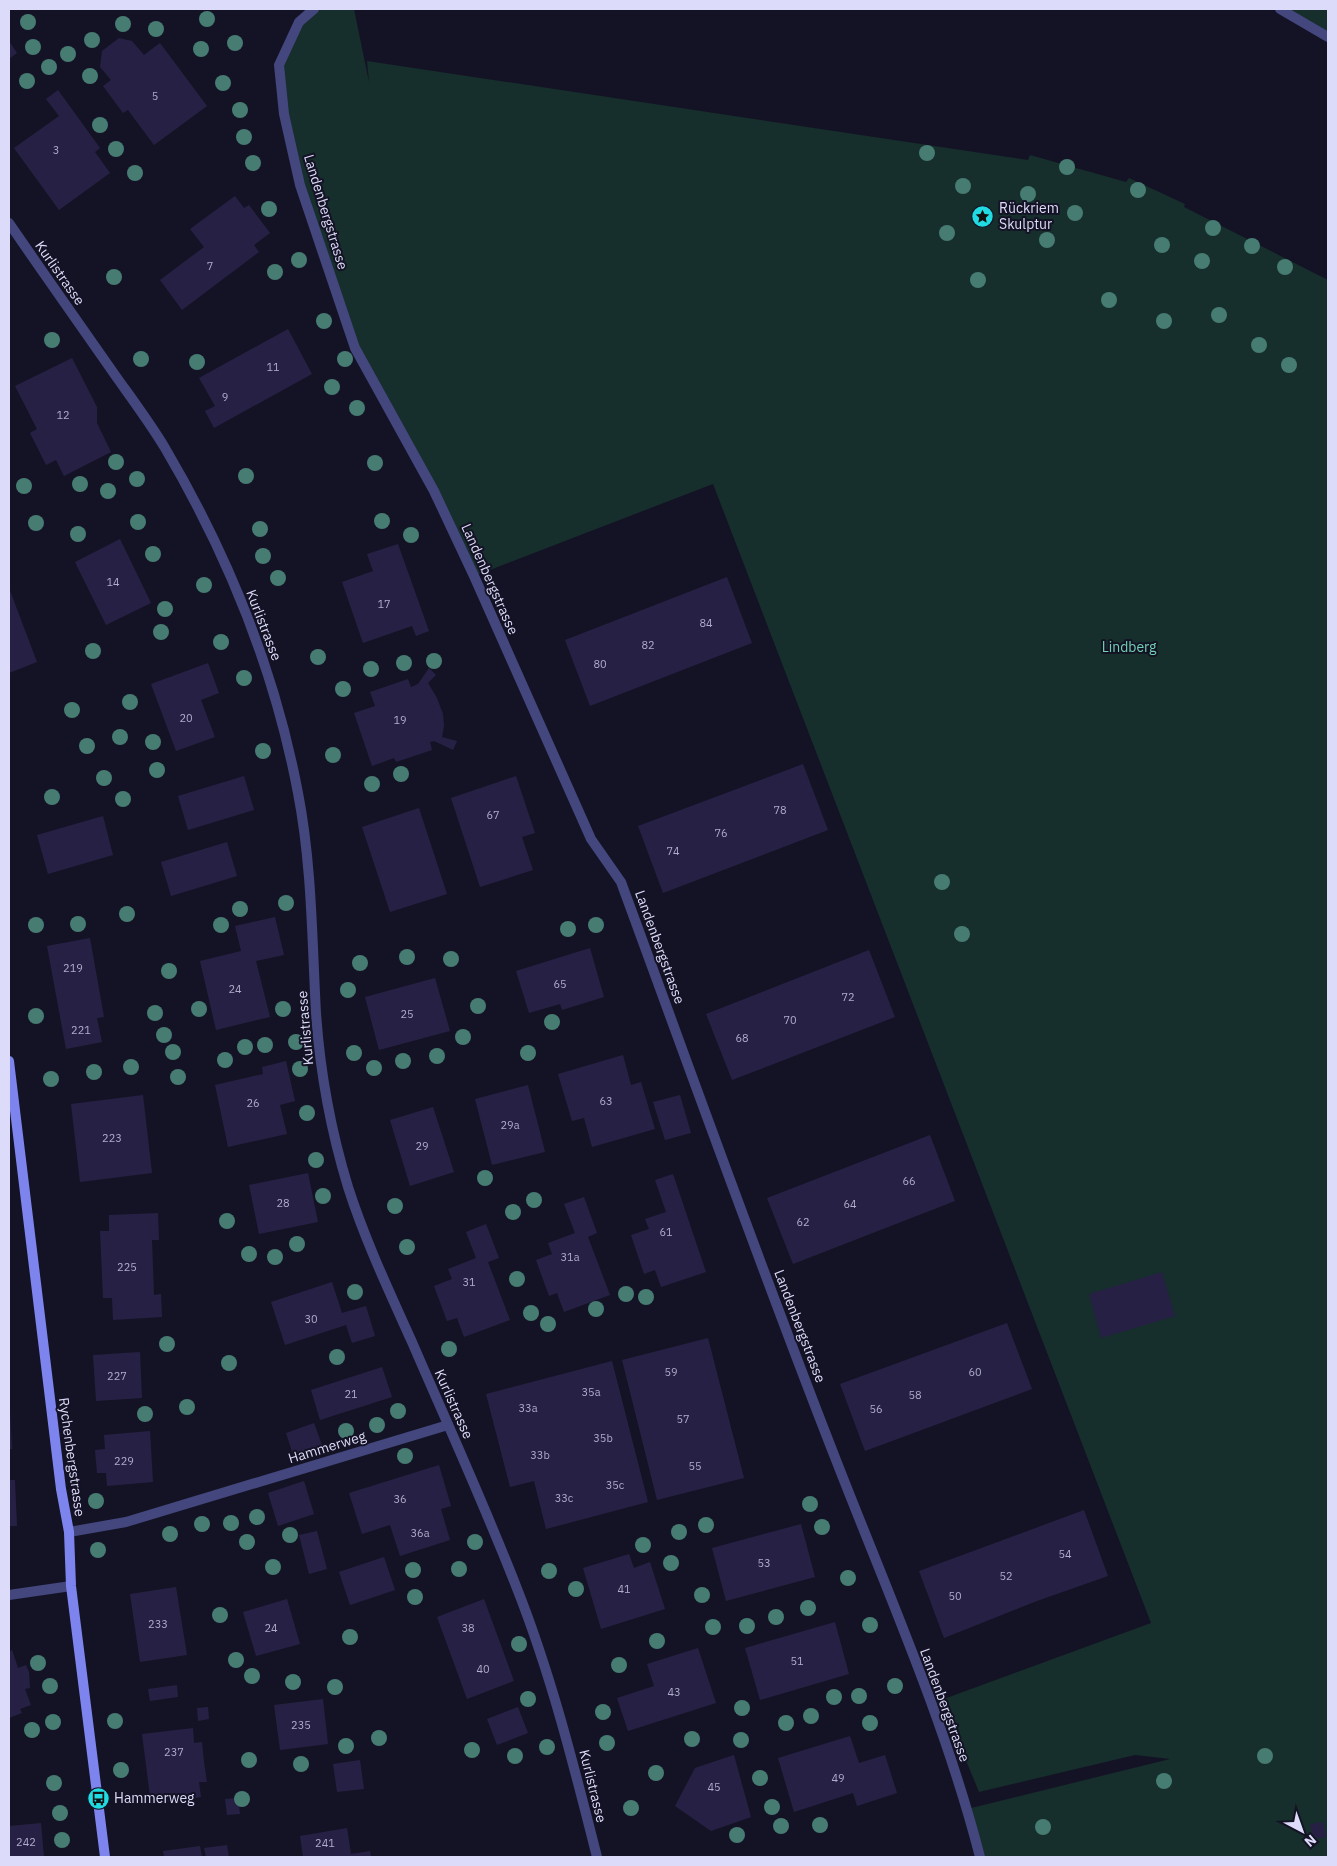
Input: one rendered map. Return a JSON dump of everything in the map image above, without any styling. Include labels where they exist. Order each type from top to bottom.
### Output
[{"type":"street","name":"Landenbergstrasse","points":[[314,9],[299,22],[279,66],[284,114],[300,186],[355,348],[434,491],[474,576],[591,839],[621,882],[777,1304],[933,1707],[967,1809],[980,1857]]},
{"type":"street","points":[[1280,9],[1328,37]]},
{"type":"street","name":"Kurlistrasse","points":[[9,223],[164,445],[212,534],[250,622],[274,692],[299,796],[309,871],[321,1064],[332,1123],[346,1181],[364,1234],[448,1425],[516,1587],[544,1661],[567,1738],[597,1857]]},
{"type":"street","name":"Rychenbergstrasse","points":[[9,1061],[60,1480],[69,1532],[71,1586],[105,1857]]},
{"type":"street","name":"Hammerweg","points":[[69,1532],[126,1522],[448,1425]]},
{"type":"street","points":[[9,1595],[71,1586]]},
{"type":"green space","name":"Lindberg","points":[[314,9],[354,9],[369,82],[367,61],[1028,160],[1030,155],[1126,182],[1129,178],[1185,204],[1184,207],[1328,280],[1328,1857],[980,1857],[967,1809],[1170,1759],[1135,1755],[979,1792],[941,1700],[1151,1623],[713,484],[474,576],[355,348],[300,185],[279,65],[299,22]]},
{"type":"green space","points":[[1288,9],[1328,9],[1328,37]]},
{"type":"building","points":[[119,38],[132,41],[144,55],[160,43],[207,106],[154,145],[128,110],[123,113],[103,86],[111,80],[100,67],[102,51]]},
{"type":"building","points":[[9,41],[17,53],[9,59]]},
{"type":"building","points":[[58,90],[100,148],[95,152],[110,173],[59,210],[14,148],[59,116],[46,99]]},
{"type":"building","points":[[235,196],[244,208],[249,205],[270,233],[254,245],[259,252],[182,310],[160,280],[204,247],[190,229]]},
{"type":"building","points":[[288,329],[312,374],[214,428],[205,411],[215,406],[199,378]]},
{"type":"building","points":[[72,358],[97,407],[97,423],[111,452],[64,476],[56,460],[46,465],[30,433],[37,429],[15,386]]},
{"type":"building","points":[[120,539],[151,603],[106,625],[75,562]]},
{"type":"building","points":[[398,544],[429,631],[416,636],[412,626],[363,643],[342,582],[373,571],[367,554]]},
{"type":"building","points":[[727,577],[752,643],[590,706],[565,640]]},
{"type":"building","points":[[9,588],[37,662],[9,673]]},
{"type":"building","points":[[208,663],[219,693],[201,700],[215,737],[176,751],[151,684]]},
{"type":"building","points":[[429,668],[436,675],[428,683],[437,698],[443,714],[444,726],[442,737],[457,741],[453,750],[434,741],[430,742],[432,750],[396,762],[394,758],[372,766],[354,713],[375,706],[370,692],[408,679],[411,687],[418,684]]},
{"type":"building","points":[[803,764],[828,830],[663,893],[638,826]]},
{"type":"building","points":[[244,776],[254,810],[188,830],[178,796]]},
{"type":"building","points":[[516,776],[535,833],[522,837],[533,870],[480,887],[451,798]]},
{"type":"building","points":[[419,808],[447,894],[390,912],[362,827]]},
{"type":"building","points":[[103,816],[113,855],[48,874],[37,835]]},
{"type":"building","points":[[227,842],[237,876],[171,896],[161,862]]},
{"type":"building","points":[[275,917],[284,955],[256,961],[270,1017],[216,1030],[200,961],[241,951],[235,926]]},
{"type":"building","points":[[90,938],[104,1017],[97,1018],[102,1042],[66,1049],[47,946]]},
{"type":"building","points":[[590,948],[604,997],[562,1010],[560,1004],[529,1013],[516,971]]},
{"type":"building","points":[[869,950],[895,1017],[732,1080],[706,1014]]},
{"type":"building","points":[[435,978],[450,1031],[379,1050],[365,997]]},
{"type":"building","points":[[623,1055],[631,1085],[641,1082],[655,1129],[592,1147],[584,1118],[572,1121],[558,1074]]},
{"type":"building","points":[[286,1061],[295,1101],[280,1105],[287,1134],[228,1147],[215,1085],[263,1074],[262,1067]]},
{"type":"building","points":[[528,1085],[545,1152],[492,1165],[475,1099]]},
{"type":"building","points":[[143,1095],[152,1173],[80,1182],[71,1104]]},
{"type":"building","points":[[680,1095],[691,1133],[665,1140],[653,1102]]},
{"type":"building","points":[[433,1107],[454,1172],[410,1186],[390,1120]]},
{"type":"building","points":[[930,1135],[955,1201],[793,1264],[767,1198]]},
{"type":"building","points":[[308,1173],[318,1222],[259,1234],[249,1185]]},
{"type":"building","points":[[673,1174],[706,1272],[661,1287],[655,1270],[644,1274],[631,1235],[649,1229],[645,1219],[666,1212],[655,1180]]},
{"type":"building","points":[[584,1197],[597,1233],[588,1237],[610,1295],[564,1312],[557,1293],[549,1296],[536,1260],[552,1254],[548,1243],[575,1233],[564,1204]]},
{"type":"building","points":[[158,1213],[159,1240],[152,1240],[154,1295],[161,1294],[162,1317],[113,1320],[112,1298],[103,1298],[100,1231],[109,1231],[109,1215]]},
{"type":"building","points":[[486,1224],[499,1258],[488,1262],[510,1320],[464,1337],[457,1318],[447,1321],[434,1286],[452,1279],[448,1269],[476,1258],[466,1232]]},
{"type":"building","points":[[1162,1272],[1175,1316],[1101,1338],[1089,1294]]},
{"type":"building","points":[[332,1282],[342,1313],[366,1306],[375,1336],[352,1343],[346,1325],[285,1345],[271,1302]]},
{"type":"building","points":[[1007,1323],[1032,1389],[865,1451],[840,1384]]},
{"type":"building","points":[[708,1338],[744,1478],[657,1500],[622,1360]]},
{"type":"building","points":[[140,1352],[142,1398],[96,1401],[93,1355]]},
{"type":"building","points":[[612,1361],[648,1502],[546,1529],[534,1481],[510,1487],[486,1394]]},
{"type":"building","points":[[382,1367],[392,1397],[320,1420],[311,1390]]},
{"type":"building","points":[[10,1412],[12,1449],[9,1449]]},
{"type":"building","points":[[314,1423],[323,1448],[294,1458],[286,1433]]},
{"type":"building","points":[[150,1431],[153,1482],[107,1486],[106,1473],[97,1473],[95,1450],[105,1449],[104,1435]]},
{"type":"building","points":[[439,1465],[451,1506],[441,1509],[450,1540],[400,1556],[390,1525],[362,1534],[349,1493]]},
{"type":"building","points":[[9,1480],[15,1480],[17,1526],[9,1526]]},
{"type":"building","points":[[304,1481],[314,1514],[278,1526],[268,1493]]},
{"type":"building","points":[[1084,1510],[1108,1576],[1037,1601],[944,1638],[919,1571]]},
{"type":"building","points":[[801,1524],[815,1577],[726,1601],[712,1548]]},
{"type":"building","points":[[317,1531],[327,1569],[309,1574],[299,1535]]},
{"type":"building","points":[[629,1554],[634,1568],[650,1562],[665,1609],[601,1629],[583,1568]]},
{"type":"building","points":[[384,1557],[395,1590],[350,1605],[339,1572]]},
{"type":"building","points":[[176,1587],[187,1655],[140,1662],[130,1594]]},
{"type":"building","points":[[287,1599],[300,1644],[256,1656],[243,1612]]},
{"type":"building","points":[[484,1599],[514,1681],[467,1699],[437,1617]]},
{"type":"building","points":[[835,1622],[849,1674],[760,1700],[745,1648]]},
{"type":"building","points":[[698,1648],[716,1703],[628,1731],[617,1698],[654,1686],[647,1664]]},
{"type":"building","points":[[12,1650],[18,1668],[26,1665],[29,1672],[30,1688],[25,1689],[31,1705],[20,1709],[22,1713],[9,1718],[9,1652]]},
{"type":"building","points":[[177,1685],[178,1697],[150,1701],[148,1689]]},
{"type":"building","points":[[323,1699],[328,1744],[280,1750],[274,1705]]},
{"type":"building","points":[[208,1707],[209,1719],[198,1721],[197,1708]]},
{"type":"building","points":[[518,1707],[528,1733],[497,1745],[487,1719]]},
{"type":"building","points":[[193,1728],[194,1743],[202,1742],[207,1782],[199,1782],[201,1797],[151,1804],[142,1734]]},
{"type":"building","points":[[850,1736],[859,1763],[885,1755],[897,1793],[857,1806],[853,1793],[794,1812],[778,1758]]},
{"type":"building","points":[[734,1755],[751,1817],[711,1831],[675,1806],[695,1768]]},
{"type":"building","points":[[360,1760],[364,1789],[337,1792],[333,1764]]},
{"type":"building","points":[[238,1798],[240,1814],[227,1815],[225,1799]]},
{"type":"building","points":[[1323,1822],[1326,1837],[1313,1839],[1310,1824]]},
{"type":"building","points":[[41,1823],[44,1857],[9,1857],[9,1826]]},
{"type":"building","points":[[347,1828],[351,1854],[370,1851],[371,1857],[303,1857],[300,1836]]},
{"type":"building","points":[[227,1845],[229,1857],[206,1857],[204,1848]]},
{"type":"building","points":[[200,1846],[202,1857],[164,1857],[163,1851]]},
{"type":"place","name":"Rückriem Skulptur","points":[[983,216]]},
{"type":"place","name":"Hammerweg","points":[[98,1798]]}]
